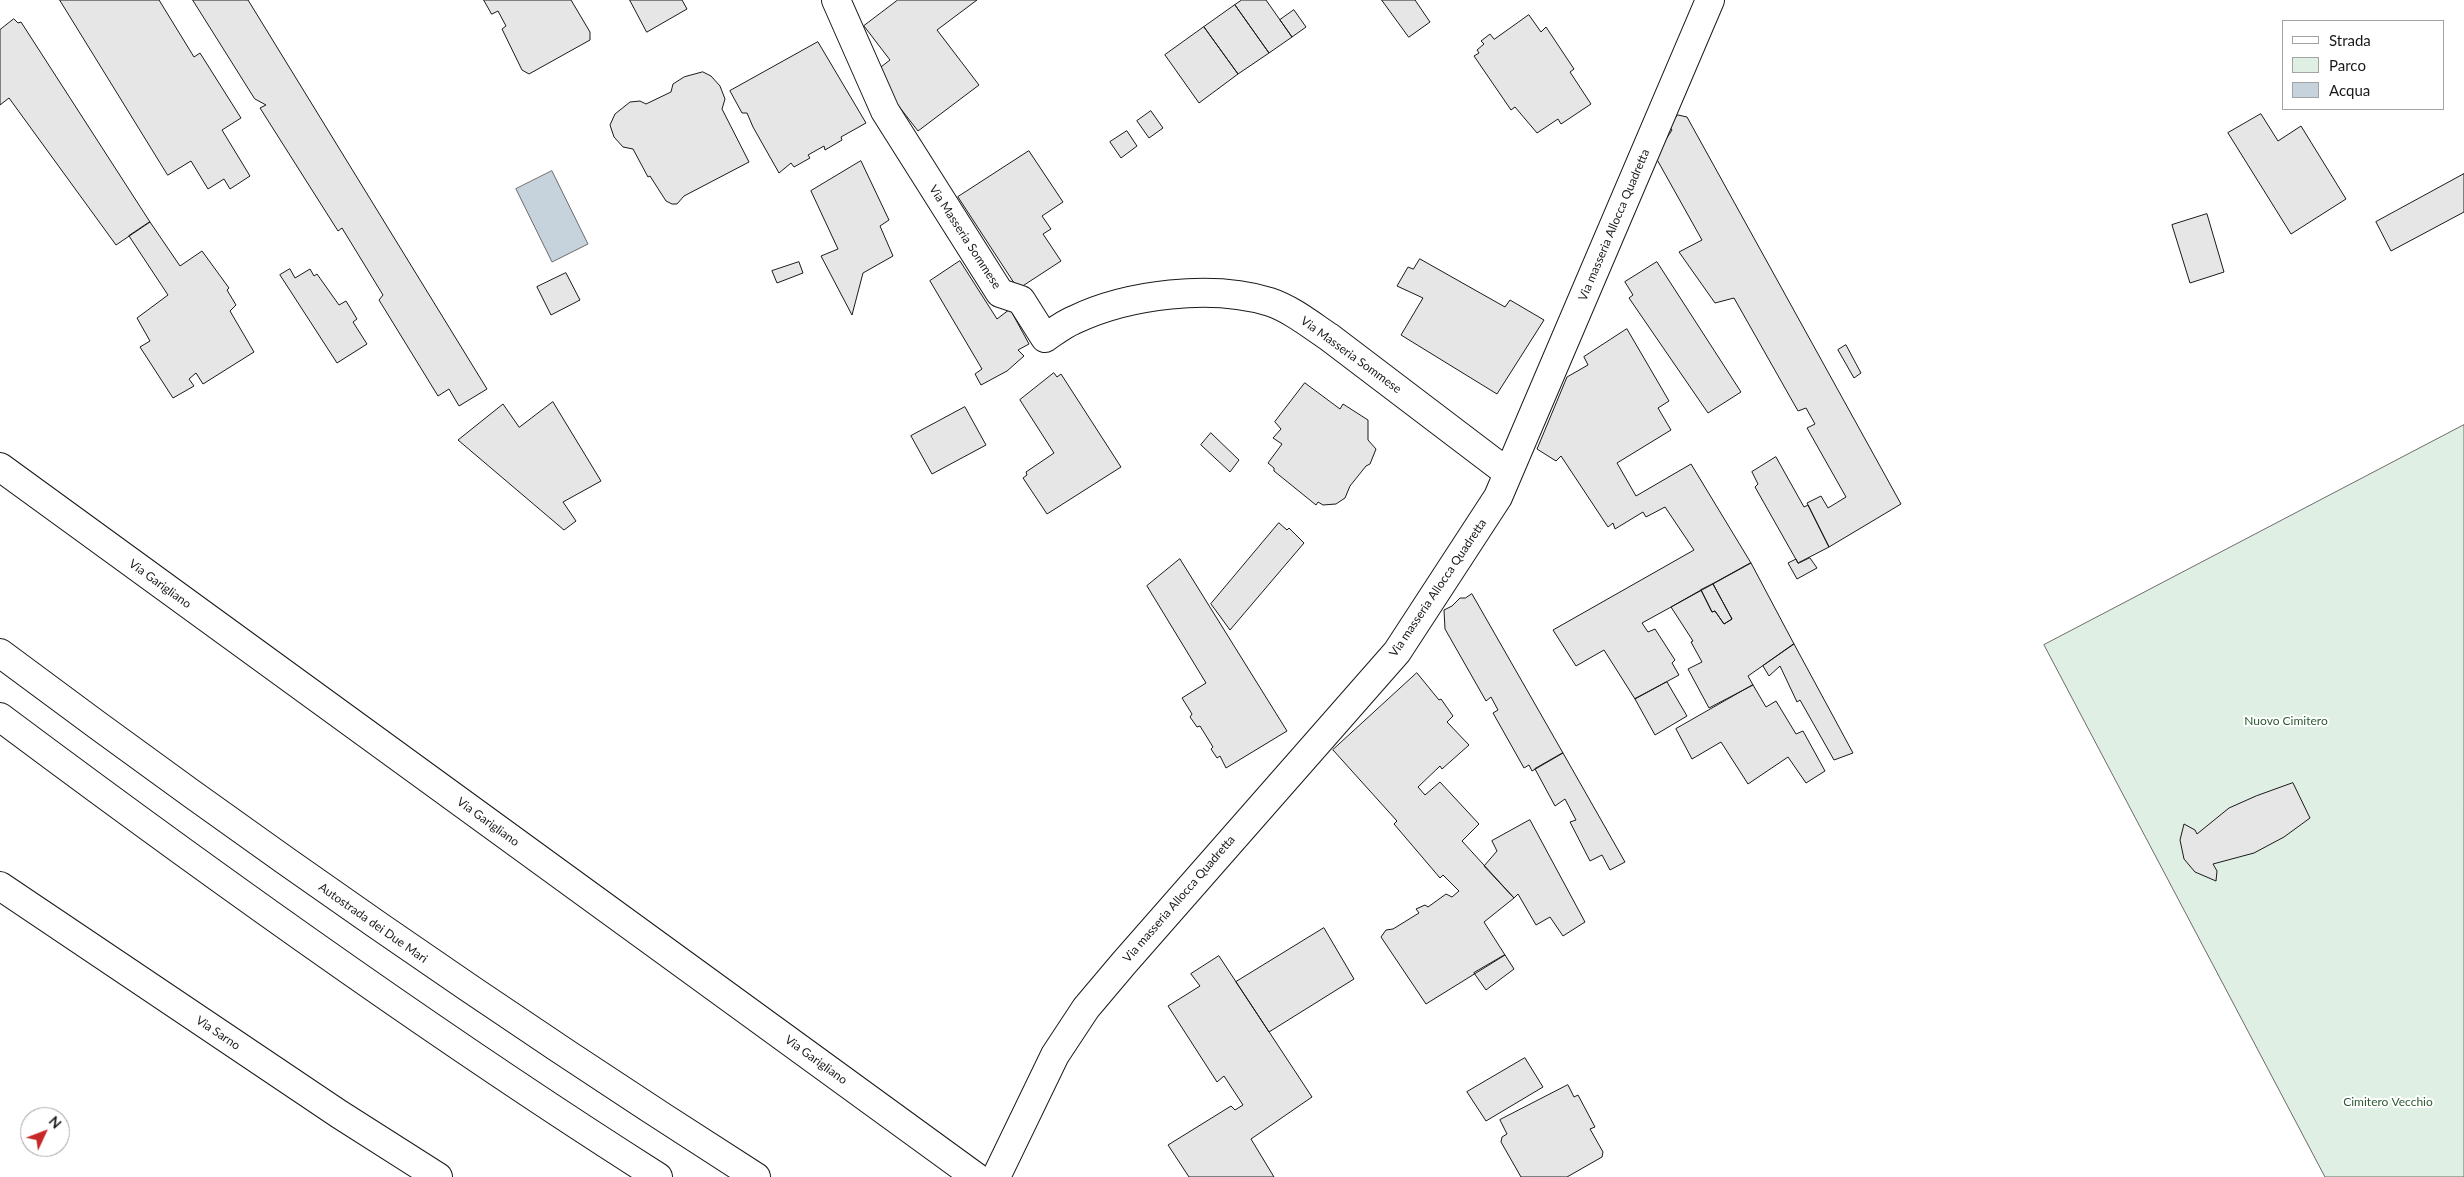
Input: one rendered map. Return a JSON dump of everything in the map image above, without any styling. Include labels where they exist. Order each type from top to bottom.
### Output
[{"type":"main road","name":"Via Masseria Sommese","points":[[836,0],[885,111],[1000,293],[1021,300],[1045,338],[1074,320],[1116,304],[1157,297],[1212,293],[1243,296],[1271,302],[1299,317],[1329,337],[1508,473]]},
{"type":"main road","name":"Via masseria Allocca Quadretta","points":[[996,1177],[1056,1055],[1086,1008],[1124,962],[1397,652],[1498,497],[1710,0]]},
{"type":"main road","name":"Via Garigliano","points":[[0,467],[976,1177]]},
{"type":"main road","name":"Autostrada dei Due Mari","points":[[0,653],[277,856],[449,976],[626,1094],[756,1177]]},
{"type":"main road","points":[[0,717],[247,897],[460,1045],[658,1177]]},
{"type":"main road","name":"Via Sarno","points":[[0,886],[338,1114],[438,1177]]},
{"type":"green space","name":"Nuovo Cimitero","points":[[2464,425],[2464,1177],[2325,1177],[2044,645]]},
{"type":"water","points":[[552,171],[588,244],[552,262],[516,189]]},
{"type":"building","points":[[60,0],[159,0],[194,57],[200,53],[241,118],[222,130],[250,176],[230,189],[224,179],[208,189],[191,161],[168,175]]},
{"type":"building","points":[[193,0],[248,0],[487,389],[459,406],[449,389],[438,396],[379,300],[383,295],[342,228],[338,231],[260,108],[266,105],[255,99]]},
{"type":"building","points":[[484,0],[571,0],[590,32],[590,40],[529,74],[522,70],[502,29],[506,26],[498,11],[492,14]]},
{"type":"building","points":[[630,0],[682,0],[687,9],[647,32]]},
{"type":"building","points":[[898,0],[977,0],[937,30],[979,85],[918,131],[873,73],[890,60],[864,26]]},
{"type":"building","points":[[1242,0],[1266,0],[1292,37],[1269,53],[1235,5]]},
{"type":"building","points":[[1382,0],[1415,0],[1430,22],[1409,37]]},
{"type":"building","points":[[1235,5],[1269,53],[1238,74],[1204,27]]},
{"type":"building","points":[[1294,10],[1306,27],[1292,37],[1280,20]]},
{"type":"building","points":[[1529,15],[1541,32],[1546,27],[1574,69],[1570,72],[1591,104],[1561,124],[1558,119],[1537,133],[1515,107],[1511,110],[1474,56],[1479,53],[1477,50],[1484,44],[1481,41],[1490,34],[1494,39]]},
{"type":"building","points":[[14,19],[18,23],[21,22],[150,222],[116,245],[9,98],[0,105],[0,30]]},
{"type":"building","points":[[1204,27],[1238,74],[1199,103],[1165,55]]},
{"type":"building","points":[[818,42],[866,123],[841,137],[842,140],[825,150],[824,146],[808,155],[810,158],[794,167],[791,163],[779,173],[747,113],[742,113],[730,91]]},
{"type":"building","points":[[703,72],[711,76],[720,86],[725,99],[722,109],[749,162],[684,196],[677,204],[672,204],[666,201],[650,176],[648,177],[633,149],[623,147],[614,137],[610,125],[615,114],[630,102],[640,101],[646,104],[671,92],[673,84],[684,77]]},
{"type":"building","points":[[1151,111],[1163,128],[1149,138],[1137,121]]},
{"type":"building","points":[[2261,114],[2278,141],[2301,126],[2346,199],[2291,234],[2228,133]]},
{"type":"building","points":[[1678,115],[1687,117],[1901,504],[1829,547],[1807,503],[1821,496],[1828,508],[1846,497],[1807,428],[1815,424],[1806,408],[1798,411],[1734,298],[1715,303],[1679,252],[1702,240],[1655,156],[1672,130],[1669,126]]},
{"type":"building","points":[[1127,131],[1137,146],[1121,158],[1110,142]]},
{"type":"building","points":[[1029,151],[1063,202],[1042,216],[1051,229],[1043,234],[1061,261],[1018,289],[958,197]]},
{"type":"building","points":[[861,161],[889,220],[880,226],[893,256],[863,273],[852,315],[821,256],[838,249],[811,191]]},
{"type":"building","points":[[2464,174],[2464,212],[2391,251],[2376,222]]},
{"type":"building","points":[[2207,214],[2224,272],[2190,283],[2172,225]]},
{"type":"building","points":[[150,222],[180,266],[202,251],[229,288],[227,290],[236,305],[230,311],[254,352],[203,384],[196,373],[189,379],[194,386],[173,398],[140,347],[150,341],[137,318],[168,295],[129,236]]},
{"type":"building","points":[[1420,259],[1505,307],[1510,300],[1544,320],[1497,394],[1401,335],[1423,298],[1397,286],[1408,267],[1413,269]]},
{"type":"building","points":[[960,261],[997,319],[1010,309],[1029,344],[1018,350],[1024,356],[1007,371],[981,385],[975,374],[982,369],[930,281]]},
{"type":"building","points":[[799,262],[803,273],[777,283],[772,271]]},
{"type":"building","points":[[1657,262],[1741,392],[1708,413],[1629,298],[1633,295],[1625,282]]},
{"type":"building","points":[[290,269],[295,278],[310,269],[314,276],[317,274],[339,305],[346,301],[357,319],[353,322],[367,344],[337,363],[280,275]]},
{"type":"building","points":[[566,273],[580,300],[551,315],[537,287]]},
{"type":"building","points":[[1627,329],[1669,401],[1658,408],[1671,430],[1617,463],[1636,496],[1691,464],[1751,563],[1642,623],[1648,632],[1655,629],[1675,660],[1672,663],[1679,675],[1635,699],[1604,650],[1576,666],[1553,630],[1694,550],[1665,507],[1646,517],[1643,512],[1615,529],[1613,523],[1608,527],[1561,456],[1556,461],[1537,449],[1567,377],[1588,365],[1584,357]]},
{"type":"building","points":[[1846,345],[1861,373],[1854,378],[1838,350]]},
{"type":"building","points":[[1054,373],[1057,377],[1061,374],[1121,467],[1047,514],[1023,478],[1027,475],[1026,472],[1054,453],[1020,400]]},
{"type":"building","points":[[1305,383],[1340,409],[1343,404],[1368,420],[1368,440],[1376,449],[1370,464],[1366,466],[1350,486],[1345,498],[1336,504],[1323,505],[1318,502],[1316,505],[1274,471],[1274,468],[1268,463],[1282,444],[1273,438],[1281,429],[1275,422]]},
{"type":"building","points":[[553,402],[601,481],[563,502],[576,521],[564,530],[458,440],[503,404],[519,427]]},
{"type":"building","points":[[965,407],[986,445],[932,474],[911,436]]},
{"type":"building","points":[[1211,433],[1239,460],[1230,472],[1201,445]]},
{"type":"building","points":[[1776,457],[1804,507],[1808,505],[1829,547],[1798,563],[1755,487],[1758,484],[1752,472]]},
{"type":"building","points":[[1279,523],[1287,530],[1289,528],[1304,543],[1230,630],[1211,604]]},
{"type":"building","points":[[1810,558],[1817,568],[1797,579],[1788,563],[1796,559],[1798,563]]},
{"type":"building","points":[[1180,559],[1287,731],[1226,768],[1220,756],[1217,758],[1211,749],[1213,747],[1200,726],[1197,727],[1190,717],[1192,714],[1182,698],[1206,683],[1147,586]]},
{"type":"building","points":[[1751,563],[1794,644],[1748,676],[1753,685],[1709,708],[1688,669],[1702,662],[1691,642],[1693,641],[1671,607],[1701,590],[1712,612],[1715,611],[1724,624],[1732,619],[1713,584]]},
{"type":"building","points":[[1713,584],[1732,619],[1724,624],[1715,611],[1712,612],[1701,590]]},
{"type":"building","points":[[1472,594],[1563,753],[1532,771],[1529,765],[1524,768],[1493,713],[1498,710],[1491,697],[1486,701],[1445,629],[1444,610],[1452,606],[1460,598],[1465,598]]},
{"type":"building","points":[[1794,644],[1853,753],[1834,760],[1800,700],[1797,702],[1780,666],[1769,676],[1763,666]]},
{"type":"building","points":[[1417,673],[1439,700],[1441,699],[1453,716],[1447,722],[1469,745],[1442,769],[1440,766],[1418,787],[1425,795],[1440,782],[1479,824],[1462,841],[1514,898],[1484,922],[1505,955],[1426,1004],[1381,937],[1386,930],[1393,929],[1419,913],[1416,909],[1425,905],[1428,907],[1446,894],[1452,897],[1459,891],[1443,875],[1440,878],[1394,824],[1397,821],[1333,750]]},
{"type":"building","points":[[1667,682],[1687,716],[1655,735],[1635,699]]},
{"type":"building","points":[[1753,685],[1766,707],[1776,701],[1796,734],[1803,731],[1825,771],[1806,783],[1788,757],[1748,784],[1721,742],[1692,759],[1676,729]]},
{"type":"building","points":[[1563,753],[1625,862],[1610,870],[1602,855],[1590,861],[1570,822],[1576,820],[1565,799],[1555,806],[1535,769]]},
{"type":"building","points":[[2293,783],[2310,818],[2284,837],[2254,853],[2213,864],[2217,871],[2216,881],[2195,872],[2184,859],[2180,840],[2184,824],[2195,830],[2197,834],[2229,808]]},
{"type":"building","points":[[1530,820],[1585,922],[1563,936],[1550,917],[1536,925],[1518,894],[1514,898],[1484,866],[1497,851],[1492,841]]},
{"type":"building","points":[[1324,928],[1354,979],[1269,1032],[1236,982]]},
{"type":"building","points":[[1505,955],[1514,969],[1486,990],[1474,973]]},
{"type":"building","points":[[1219,956],[1312,1097],[1251,1139],[1274,1177],[1189,1177],[1168,1145],[1231,1106],[1235,1110],[1243,1105],[1224,1076],[1217,1082],[1168,1006],[1200,986],[1191,974]]},
{"type":"building","points":[[1525,1058],[1543,1087],[1486,1121],[1467,1092]]},
{"type":"building","points":[[1568,1085],[1574,1097],[1578,1095],[1595,1127],[1590,1129],[1603,1152],[1602,1157],[1567,1177],[1521,1177],[1501,1142],[1502,1137],[1507,1134],[1500,1120]]},
{"type":"park label","name":"Cimitero Vecchio","points":[[2388,1102]]}]
